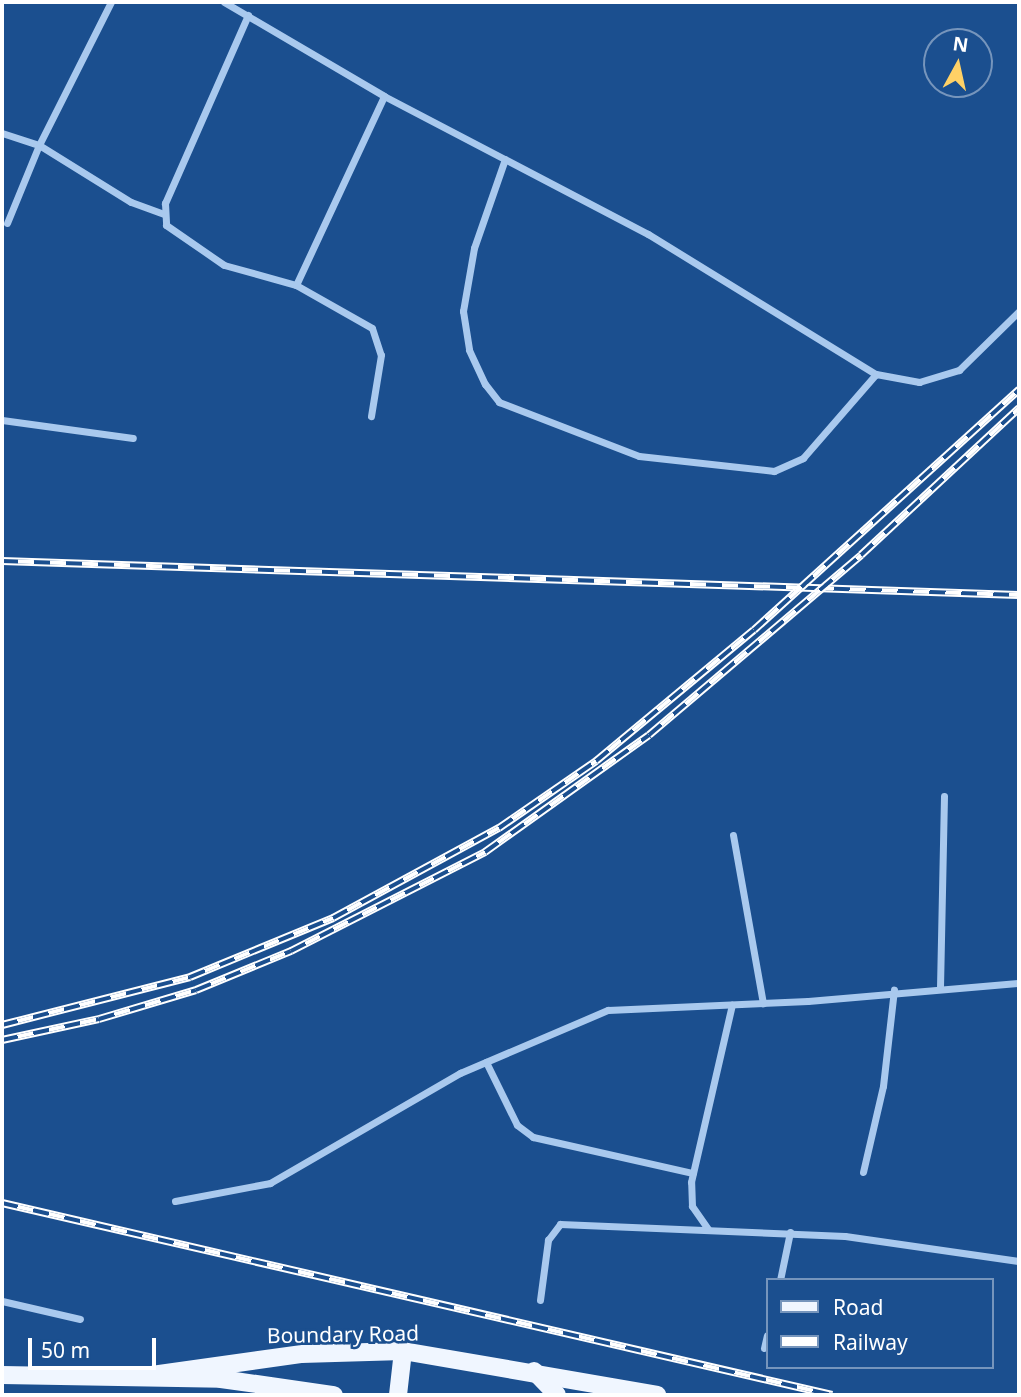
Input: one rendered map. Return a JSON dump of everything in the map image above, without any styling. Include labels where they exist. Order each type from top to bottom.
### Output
[{"type":"main road","name":"Boundary Road","points":[[152,1375],[301,1354],[403,1351],[534,1371],[657,1395]]},
{"type":"main road","points":[[398,1395],[403,1351]]},
{"type":"main road","points":[[534,1371],[557,1395]]},
{"type":"main road","name":"Boundary Road","points":[[2,1375],[152,1375],[221,1379],[334,1395]]},
{"type":"street","points":[[7,223],[39,145],[111,2]]},
{"type":"street","points":[[224,2],[384,96],[648,234],[876,374],[919,382],[959,370],[1019,312]]},
{"type":"street","points":[[164,214],[248,15]]},
{"type":"street","points":[[296,285],[384,96]]},
{"type":"street","points":[[2,132],[39,145],[131,202],[164,214],[176,235],[224,265],[296,285],[359,317],[380,341],[371,416]]},
{"type":"street","points":[[505,159],[474,248],[463,311],[469,350],[485,384],[499,402],[639,456],[774,471],[803,458],[876,374]]},
{"type":"street","points":[[2,420],[133,438]]},
{"type":"street","points":[[940,986],[944,796]]},
{"type":"street","points":[[733,835],[763,1003]]},
{"type":"street","points":[[174,1201],[270,1183],[340,1146],[416,1096],[486,1062],[620,1007],[732,1005],[940,986],[1019,983]]},
{"type":"street","points":[[863,1172],[883,1086],[894,990]]},
{"type":"street","points":[[708,1229],[692,1206],[693,1173],[732,1005]]},
{"type":"street","points":[[486,1062],[517,1125],[533,1137],[693,1173]]},
{"type":"street","points":[[540,1300],[548,1240],[561,1224],[790,1232],[1019,1261]]},
{"type":"street","points":[[780,1278],[790,1232]]},
{"type":"street","points":[[2,1301],[80,1319]]},
{"type":"street","points":[[764,1348],[766,1339]]},
{"type":"railway","points":[[2,1025],[190,977],[333,918],[499,828],[596,761],[754,630],[1019,390]]},
{"type":"railway","points":[[2,1040],[99,1019],[196,990],[291,951],[485,852],[649,735],[861,555],[1019,408]]},
{"type":"railway","points":[[2,561],[1019,595]]},
{"type":"railway","points":[[2,1203],[832,1395]]}]
